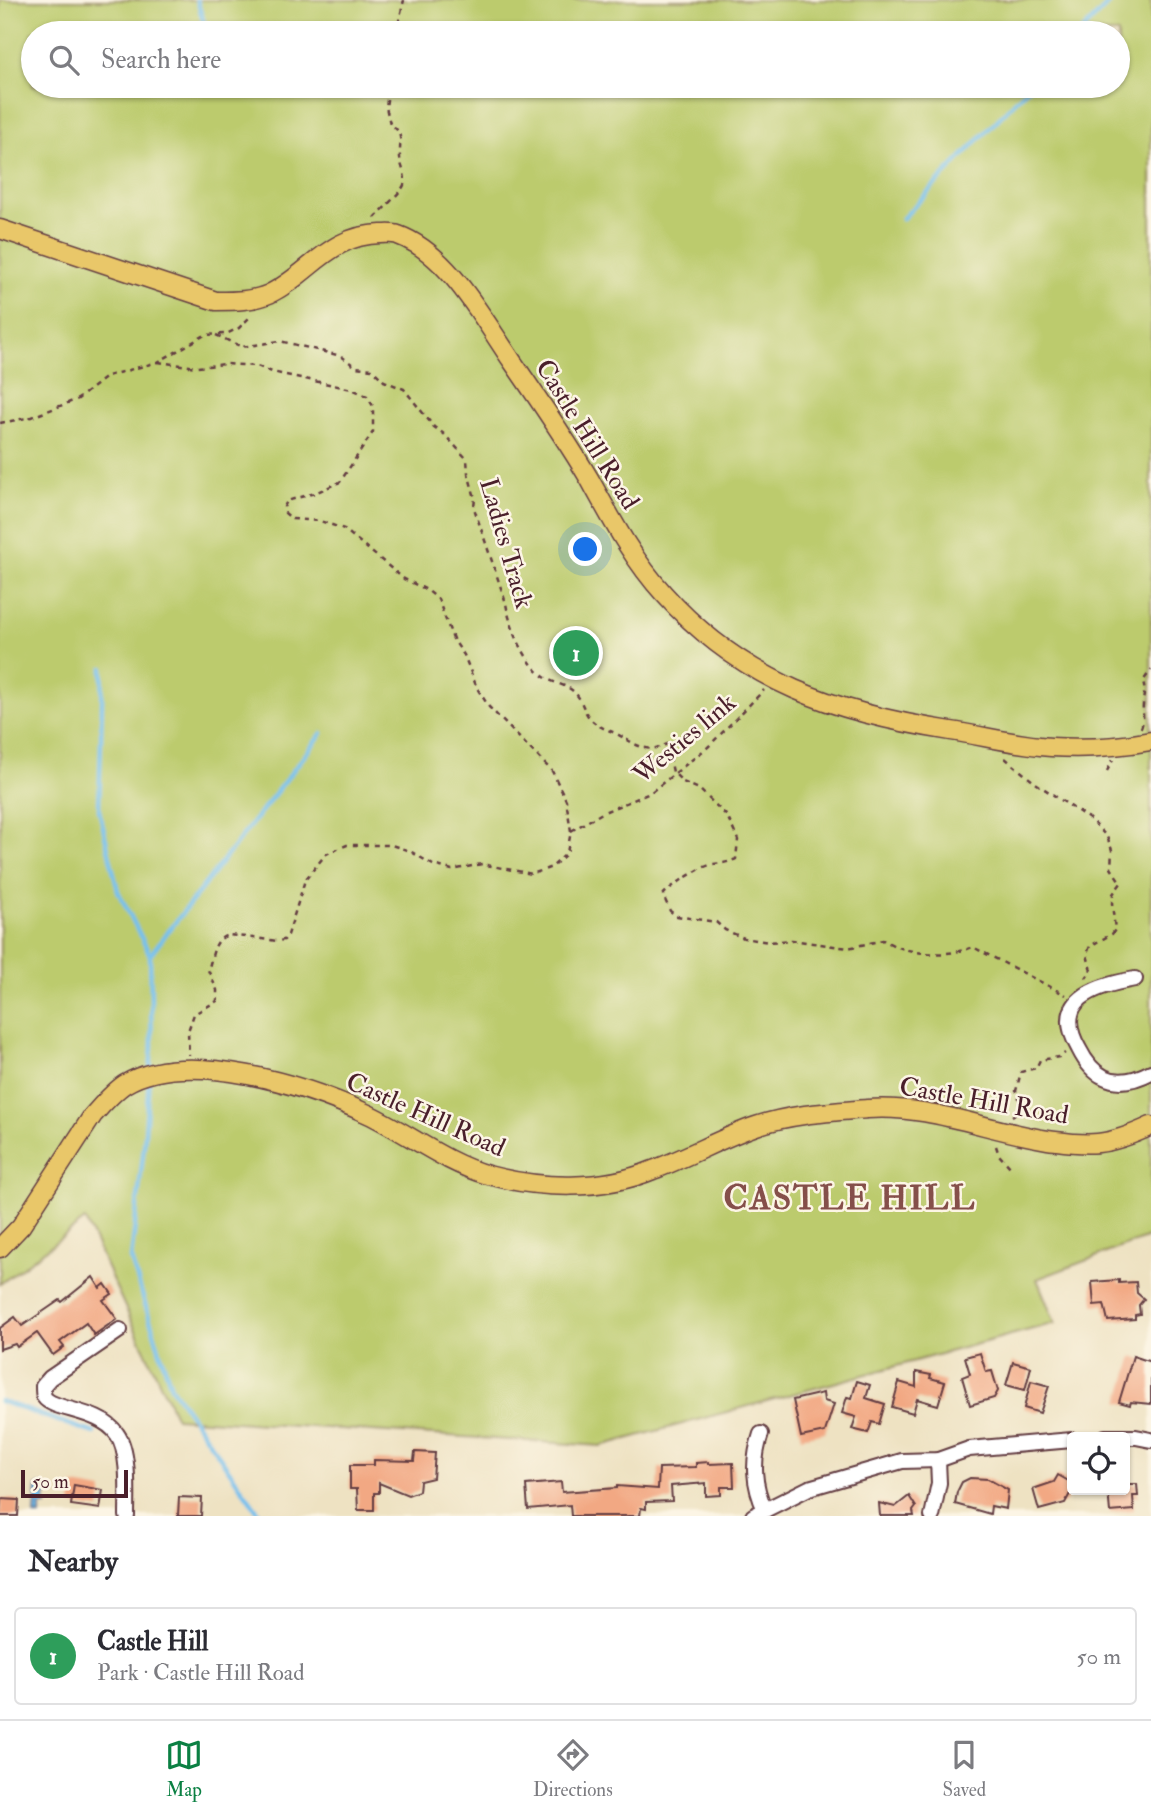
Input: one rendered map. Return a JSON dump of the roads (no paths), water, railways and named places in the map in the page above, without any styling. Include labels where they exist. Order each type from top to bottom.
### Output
[{"type":"main road","name":"Castle Hill Road","points":[[0,229],[216,300],[242,301],[265,296],[287,284],[329,250],[362,234],[396,234],[424,249],[442,264],[475,306],[560,432],[620,536],[643,568],[697,627],[735,659],[803,695],[845,710],[902,723],[1050,747],[1124,746],[1151,741]]},
{"type":"main road","name":"Castle Hill Road","points":[[0,1248],[21,1226],[93,1115],[108,1099],[124,1085],[141,1077],[189,1068],[222,1070],[327,1098],[369,1115],[447,1158],[485,1174],[556,1185],[599,1184],[629,1178],[652,1171],[757,1125],[823,1113],[887,1107],[943,1115],[997,1130],[1072,1143],[1097,1143],[1124,1138],[1151,1126]]},
{"type":"street","points":[[1135,979],[1111,983],[1084,995],[1070,1012],[1069,1025],[1072,1038],[1082,1055],[1103,1077],[1122,1082],[1151,1072]]},
{"type":"street","points":[[120,1330],[50,1378],[43,1386],[44,1397],[53,1403],[101,1418],[117,1433],[123,1445],[127,1516]]},
{"type":"street","points":[[761,1434],[753,1471],[759,1496],[759,1513],[809,1488],[902,1461],[938,1460],[969,1449],[1067,1440]]},
{"type":"street","points":[[1130,1437],[1151,1440]]},
{"type":"street","points":[[932,1516],[939,1483],[938,1460]]},
{"type":"water","points":[[43,1485],[48,1493],[45,1498],[46,1506],[40,1506],[40,1515],[35,1515],[37,1486]]},
{"type":"waterway","points":[[197,0],[203,21]]},
{"type":"waterway","points":[[1092,21],[1112,0]]},
{"type":"waterway","points":[[902,219],[1018,98]]},
{"type":"waterway","points":[[103,668],[99,810],[118,891],[150,955],[150,1071]]},
{"type":"waterway","points":[[150,955],[322,733]]},
{"type":"waterway","points":[[149,1079],[131,1259],[171,1387],[261,1516]]},
{"type":"waterway","points":[[0,1401],[94,1433]]},
{"type":"place","name":"Castle Hill","points":[[576,653]]},
{"type":"district","name":"CASTLE HILL","points":[[850,1197]]}]
